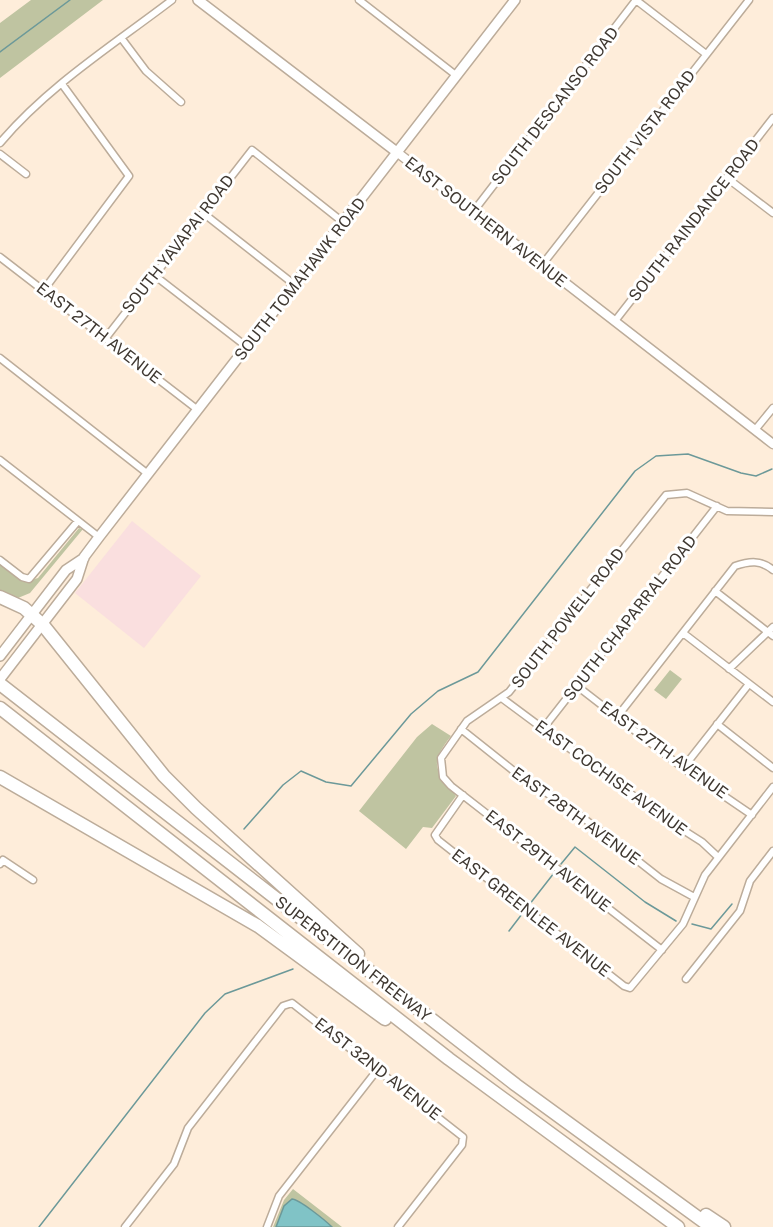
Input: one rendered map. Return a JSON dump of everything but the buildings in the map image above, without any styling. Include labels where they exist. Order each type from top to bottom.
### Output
[{"type":"highway","points":[[0,597],[24,608],[43,625],[164,776],[418,1011]]},
{"type":"highway","name":"SUPERSTITION FREEWAY","points":[[0,684],[418,1011],[711,1227]]},
{"type":"highway","name":"SUPERSTITION FREEWAY","points":[[0,708],[531,1120],[678,1227]]},
{"type":"highway","points":[[0,777],[258,926],[445,1064],[531,1120]]},
{"type":"highway","points":[[604,1150],[724,1227]]},
{"type":"main road","name":"EAST SOUTHERN AVENUE","points":[[198,0],[398,153]]},
{"type":"main road","name":"SOUTH TOMAHAWK ROAD","points":[[0,656],[66,570],[84,557],[398,153],[512,1]]},
{"type":"main road","name":"SOUTH TOMAHAWK ROAD","points":[[0,679],[77,579],[84,557]]},
{"type":"street","points":[[0,143],[23,116],[172,0]]},
{"type":"street","points":[[359,0],[457,76]]},
{"type":"street","points":[[636,0],[706,54]]},
{"type":"street","name":"SOUTH DESCANSO ROAD","points":[[473,212],[636,0]]},
{"type":"street","name":"SOUTH VISTA ROAD","points":[[542,265],[749,0]]},
{"type":"street","points":[[122,39],[146,71],[181,102]]},
{"type":"street","points":[[43,291],[129,176],[62,84]]},
{"type":"street","name":"SOUTH RAINDANCE ROAD","points":[[615,321],[773,118]]},
{"type":"street","name":"SOUTH YAVAPAI ROAD","points":[[105,339],[252,150],[344,223]]},
{"type":"street","name":"EAST SOUTHERN AVENUE","points":[[398,153],[773,444]]},
{"type":"street","points":[[0,154],[26,174]]},
{"type":"street","points":[[727,178],[773,213]]},
{"type":"street","points":[[202,213],[295,285]]},
{"type":"street","name":"EAST 27TH AVENUE","points":[[0,257],[198,410]]},
{"type":"street","points":[[154,275],[247,347]]},
{"type":"street","points":[[0,358],[148,474]]},
{"type":"street","points":[[755,430],[773,408]]},
{"type":"street","points":[[0,460],[99,537]]},
{"type":"street","name":"SOUTH POWELL ROAD","points":[[440,767],[445,749],[460,729],[474,715],[503,699],[659,501],[673,493],[687,493],[717,506]]},
{"type":"street","points":[[717,506],[727,511],[773,512]]},
{"type":"street","name":"SOUTH CHAPARRAL ROAD","points":[[542,730],[717,506]]},
{"type":"street","points":[[0,560],[22,577],[29,579],[78,521]]},
{"type":"street","points":[[617,717],[735,566],[750,561],[766,564],[773,570]]},
{"type":"street","points":[[715,591],[771,632],[729,669]]},
{"type":"street","points":[[682,633],[773,702]]},
{"type":"street","points":[[683,768],[749,684]]},
{"type":"street","name":"EAST 27TH AVENUE","points":[[577,686],[683,768],[752,815]]},
{"type":"street","name":"EAST COCHISE AVENUE","points":[[503,699],[542,730],[598,767],[718,857]]},
{"type":"street","points":[[717,724],[773,768]]},
{"type":"street","name":"EAST 28TH AVENUE","points":[[460,729],[515,772],[577,813],[661,879],[694,897]]},
{"type":"street","name":"EAST 29TH AVENUE","points":[[440,767],[443,777],[463,795],[662,950]]},
{"type":"street","points":[[662,950],[685,920],[700,882],[773,787]]},
{"type":"street","name":"EAST GREENLEE AVENUE","points":[[463,795],[435,836],[614,979],[630,988],[662,950]]},
{"type":"street","points":[[686,979],[740,911],[750,880],[773,851]]},
{"type":"street","points":[[0,864],[3,860],[33,880]]},
{"type":"street","name":"EAST 32ND AVENUE","points":[[125,1227],[174,1164],[189,1128],[283,1006],[289,1003],[296,1005],[459,1132],[464,1140],[398,1227]]},
{"type":"street","points":[[267,1227],[285,1187],[378,1069]]},
{"type":"shaded area","points":[[132,521],[201,576],[144,648],[75,593]]},
{"type":"green space","points":[[31,0],[103,0],[0,78],[0,23]]},
{"type":"green space","points":[[79,528],[83,529],[30,593],[18,598],[0,592],[0,564],[25,582],[38,578]]},
{"type":"green space","points":[[670,670],[682,679],[666,699],[654,690]]},
{"type":"green space","points":[[432,724],[451,736],[439,755],[437,768],[456,796],[432,828],[423,827],[406,849],[359,811],[417,737]]},
{"type":"green space","points":[[293,1189],[342,1227],[273,1227],[284,1200]]},
{"type":"water","points":[[292,1199],[306,1206],[332,1227],[276,1227],[284,1206]]},
{"type":"waterway","points":[[0,52],[70,0]]},
{"type":"waterway","points":[[244,829],[283,785],[301,771],[326,782],[351,786],[411,714],[438,691],[478,672],[635,471],[656,456],[688,454],[756,476],[772,469]]},
{"type":"waterway","points":[[561,864],[575,847],[645,902],[676,921]]},
{"type":"waterway","points":[[529,905],[554,873]]},
{"type":"waterway","points":[[692,924],[711,929],[732,904]]},
{"type":"waterway","points":[[509,931],[522,914]]},
{"type":"waterway","points":[[39,1227],[205,1013],[225,994],[293,969]]}]
